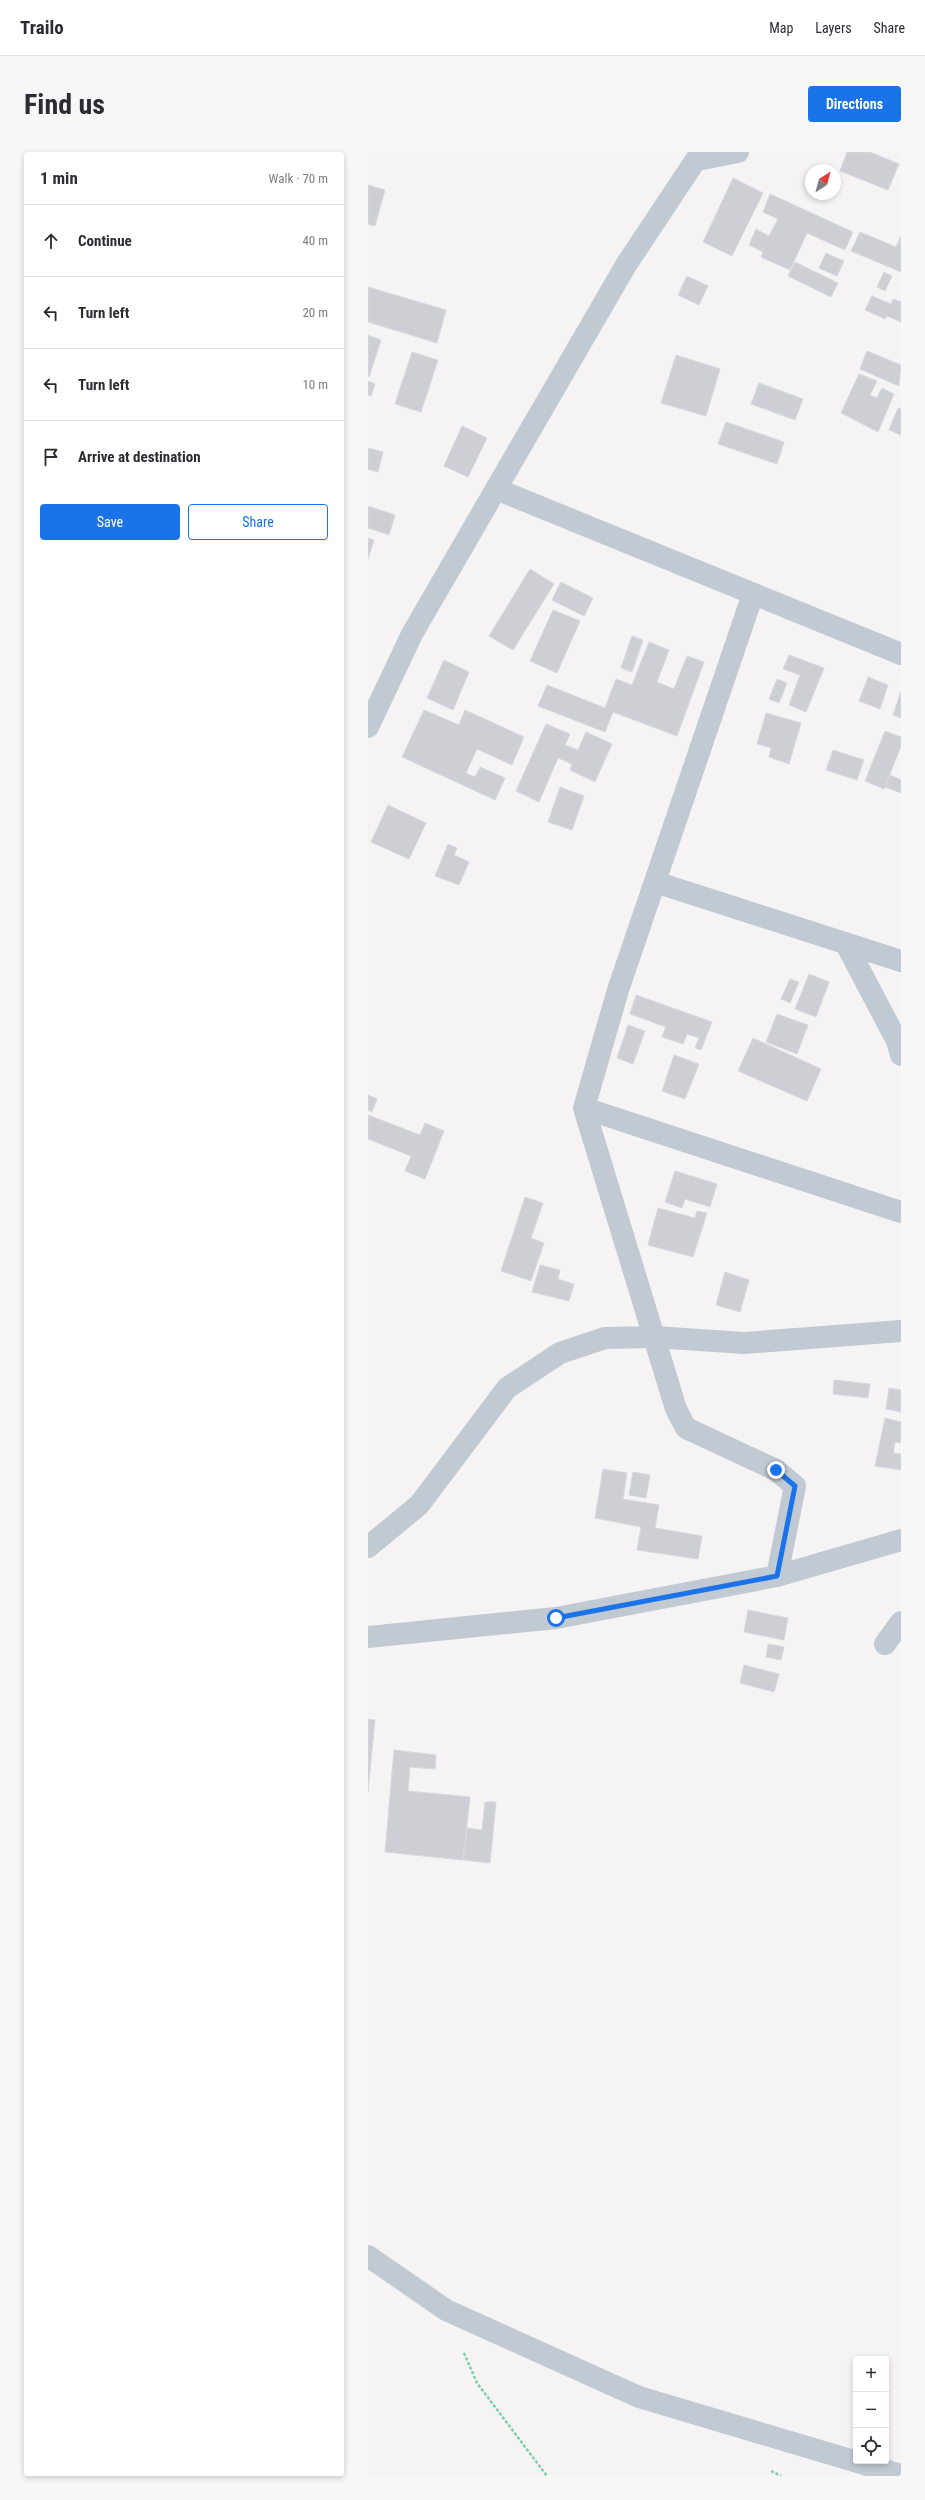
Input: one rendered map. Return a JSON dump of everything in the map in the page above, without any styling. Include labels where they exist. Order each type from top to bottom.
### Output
[{"type":"street","points":[[368,727],[412,634],[626,265],[699,156],[738,152]]},
{"type":"street","points":[[496,489],[901,654]]},
{"type":"street","points":[[754,594],[618,990],[584,1108],[676,1409],[686,1428],[776,1470],[795,1486],[777,1576]]},
{"type":"street","points":[[655,882],[901,961]]},
{"type":"street","points":[[846,944],[897,1041],[901,1055]]},
{"type":"street","points":[[584,1108],[901,1212]]},
{"type":"street","points":[[368,1547],[419,1505],[507,1388],[560,1352],[605,1338],[655,1337],[744,1343],[901,1331]]},
{"type":"street","points":[[368,1638],[556,1618],[777,1576],[901,1540]]},
{"type":"street","points":[[885,1644],[901,1622]]},
{"type":"street","points":[[368,2256],[446,2310],[639,2397],[901,2475]]},
{"type":"path","points":[[446,2310],[477,2383],[546,2476]]},
{"type":"building","points":[[847,152],[870,152],[899,164],[888,190],[841,171]]},
{"type":"building","points":[[733,178],[763,193],[732,256],[703,242]]},
{"type":"building","points":[[368,185],[385,190],[375,226],[368,224]]},
{"type":"building","points":[[770,194],[853,232],[845,250],[807,233],[790,270],[761,257],[763,252],[749,245],[756,229],[769,236],[778,219],[763,212]]},
{"type":"building","points":[[860,232],[896,247],[901,236],[901,272],[851,251]]},
{"type":"building","points":[[826,253],[844,261],[837,276],[819,268]]},
{"type":"building","points":[[795,262],[838,283],[831,297],[788,276]]},
{"type":"building","points":[[884,272],[892,276],[885,291],[877,287]]},
{"type":"building","points":[[687,276],[708,286],[699,305],[678,295]]},
{"type":"building","points":[[368,287],[446,310],[437,343],[368,322]]},
{"type":"building","points":[[872,296],[891,304],[893,299],[901,302],[901,322],[887,316],[885,319],[865,310]]},
{"type":"building","points":[[368,335],[381,340],[369,377],[368,376]]},
{"type":"building","points":[[867,351],[901,365],[899,386],[860,369]]},
{"type":"building","points":[[412,352],[438,360],[421,412],[395,404]]},
{"type":"building","points":[[676,355],[720,369],[706,416],[661,403]]},
{"type":"building","points":[[859,374],[877,381],[870,395],[877,398],[882,388],[894,394],[878,432],[841,413]]},
{"type":"building","points":[[368,381],[375,384],[371,396],[368,395]]},
{"type":"building","points":[[759,383],[803,399],[795,420],[751,404]]},
{"type":"building","points":[[898,408],[901,409],[901,435],[889,430]]},
{"type":"building","points":[[726,422],[784,442],[777,464],[718,444]]},
{"type":"building","points":[[462,426],[487,438],[468,477],[444,466]]},
{"type":"building","points":[[368,448],[383,452],[378,472],[368,469]]},
{"type":"building","points":[[368,506],[395,515],[389,535],[368,528]]},
{"type":"building","points":[[368,538],[374,540],[368,559]]},
{"type":"building","points":[[530,569],[554,584],[513,650],[489,636]]},
{"type":"building","points":[[561,582],[593,598],[584,616],[552,600]]},
{"type":"building","points":[[553,610],[580,621],[557,673],[530,661]]},
{"type":"building","points":[[632,636],[643,640],[632,672],[621,668]]},
{"type":"building","points":[[649,642],[669,650],[657,682],[674,689],[687,656],[704,662],[677,736],[613,712],[605,732],[538,706],[547,685],[605,708],[616,679],[632,685]]},
{"type":"building","points":[[789,655],[824,668],[806,712],[789,705],[800,675],[783,669]]},
{"type":"building","points":[[444,660],[469,672],[453,710],[427,698]]},
{"type":"building","points":[[868,677],[888,685],[880,709],[859,701]]},
{"type":"building","points":[[777,679],[787,683],[779,703],[769,699]]},
{"type":"building","points":[[901,691],[901,718],[893,715]]},
{"type":"building","points":[[424,710],[459,725],[465,710],[524,737],[512,765],[477,749],[466,773],[475,777],[480,767],[505,778],[495,800],[402,757]]},
{"type":"building","points":[[766,713],[801,723],[789,764],[769,757],[771,748],[757,744]]},
{"type":"building","points":[[546,724],[570,734],[565,745],[578,750],[586,732],[612,744],[595,782],[570,770],[572,764],[558,758],[539,802],[516,791]]},
{"type":"building","points":[[885,731],[901,737],[901,746],[884,789],[865,781]]},
{"type":"building","points":[[833,750],[864,760],[857,780],[826,770]]},
{"type":"building","points":[[890,775],[901,780],[901,793],[885,787]]},
{"type":"building","points":[[560,787],[584,796],[572,830],[548,822]]},
{"type":"building","points":[[388,805],[426,823],[409,859],[371,842]]},
{"type":"building","points":[[448,844],[457,848],[454,855],[469,862],[459,885],[435,876]]},
{"type":"building","points":[[809,974],[829,982],[816,1017],[795,1009]]},
{"type":"building","points":[[790,979],[799,982],[790,1003],[781,999]]},
{"type":"building","points":[[636,995],[712,1022],[701,1050],[695,1048],[699,1038],[687,1034],[683,1044],[662,1037],[666,1027],[630,1014]]},
{"type":"building","points":[[777,1014],[808,1025],[797,1054],[766,1042]]},
{"type":"building","points":[[628,1025],[645,1031],[633,1064],[617,1058]]},
{"type":"building","points":[[753,1038],[821,1069],[807,1101],[738,1071]]},
{"type":"building","points":[[674,1055],[699,1064],[685,1099],[662,1091]]},
{"type":"building","points":[[368,1095],[377,1099],[372,1112],[368,1110]]},
{"type":"building","points":[[368,1115],[420,1135],[425,1123],[444,1131],[425,1179],[405,1171],[411,1156],[368,1139]]},
{"type":"building","points":[[675,1171],[717,1184],[710,1207],[685,1199],[682,1208],[665,1202]]},
{"type":"building","points":[[525,1197],[543,1203],[531,1238],[544,1243],[531,1281],[501,1271]]},
{"type":"building","points":[[658,1208],[695,1218],[697,1211],[707,1213],[693,1257],[648,1245]]},
{"type":"building","points":[[540,1265],[560,1270],[558,1279],[574,1284],[569,1301],[532,1292]]},
{"type":"building","points":[[725,1272],[749,1280],[740,1312],[716,1305]]},
{"type":"building","points":[[834,1380],[870,1384],[868,1398],[833,1394]]},
{"type":"building","points":[[889,1388],[901,1390],[901,1412],[886,1409]]},
{"type":"building","points":[[885,1418],[901,1422],[901,1443],[895,1442],[893,1453],[901,1454],[901,1470],[875,1466]]},
{"type":"building","points":[[603,1469],[627,1473],[623,1499],[659,1505],[655,1528],[702,1536],[698,1559],[637,1550],[641,1527],[595,1518]]},
{"type":"building","points":[[633,1472],[650,1475],[646,1498],[629,1495]]},
{"type":"building","points":[[748,1610],[788,1618],[784,1640],[744,1632]]},
{"type":"building","points":[[768,1644],[784,1647],[781,1660],[766,1657]]},
{"type":"building","points":[[744,1665],[779,1674],[774,1692],[740,1683]]},
{"type":"building","points":[[368,1719],[375,1720],[368,1792]]},
{"type":"building","points":[[394,1750],[436,1755],[435,1769],[410,1767],[408,1791],[470,1797],[463,1860],[385,1852]]},
{"type":"building","points":[[485,1802],[496,1802],[490,1863],[463,1860],[467,1828],[482,1830]]},
{"type":"route","points":[[556,1618],[777,1576],[792,1509],[795,1486],[776,1470]]}]
